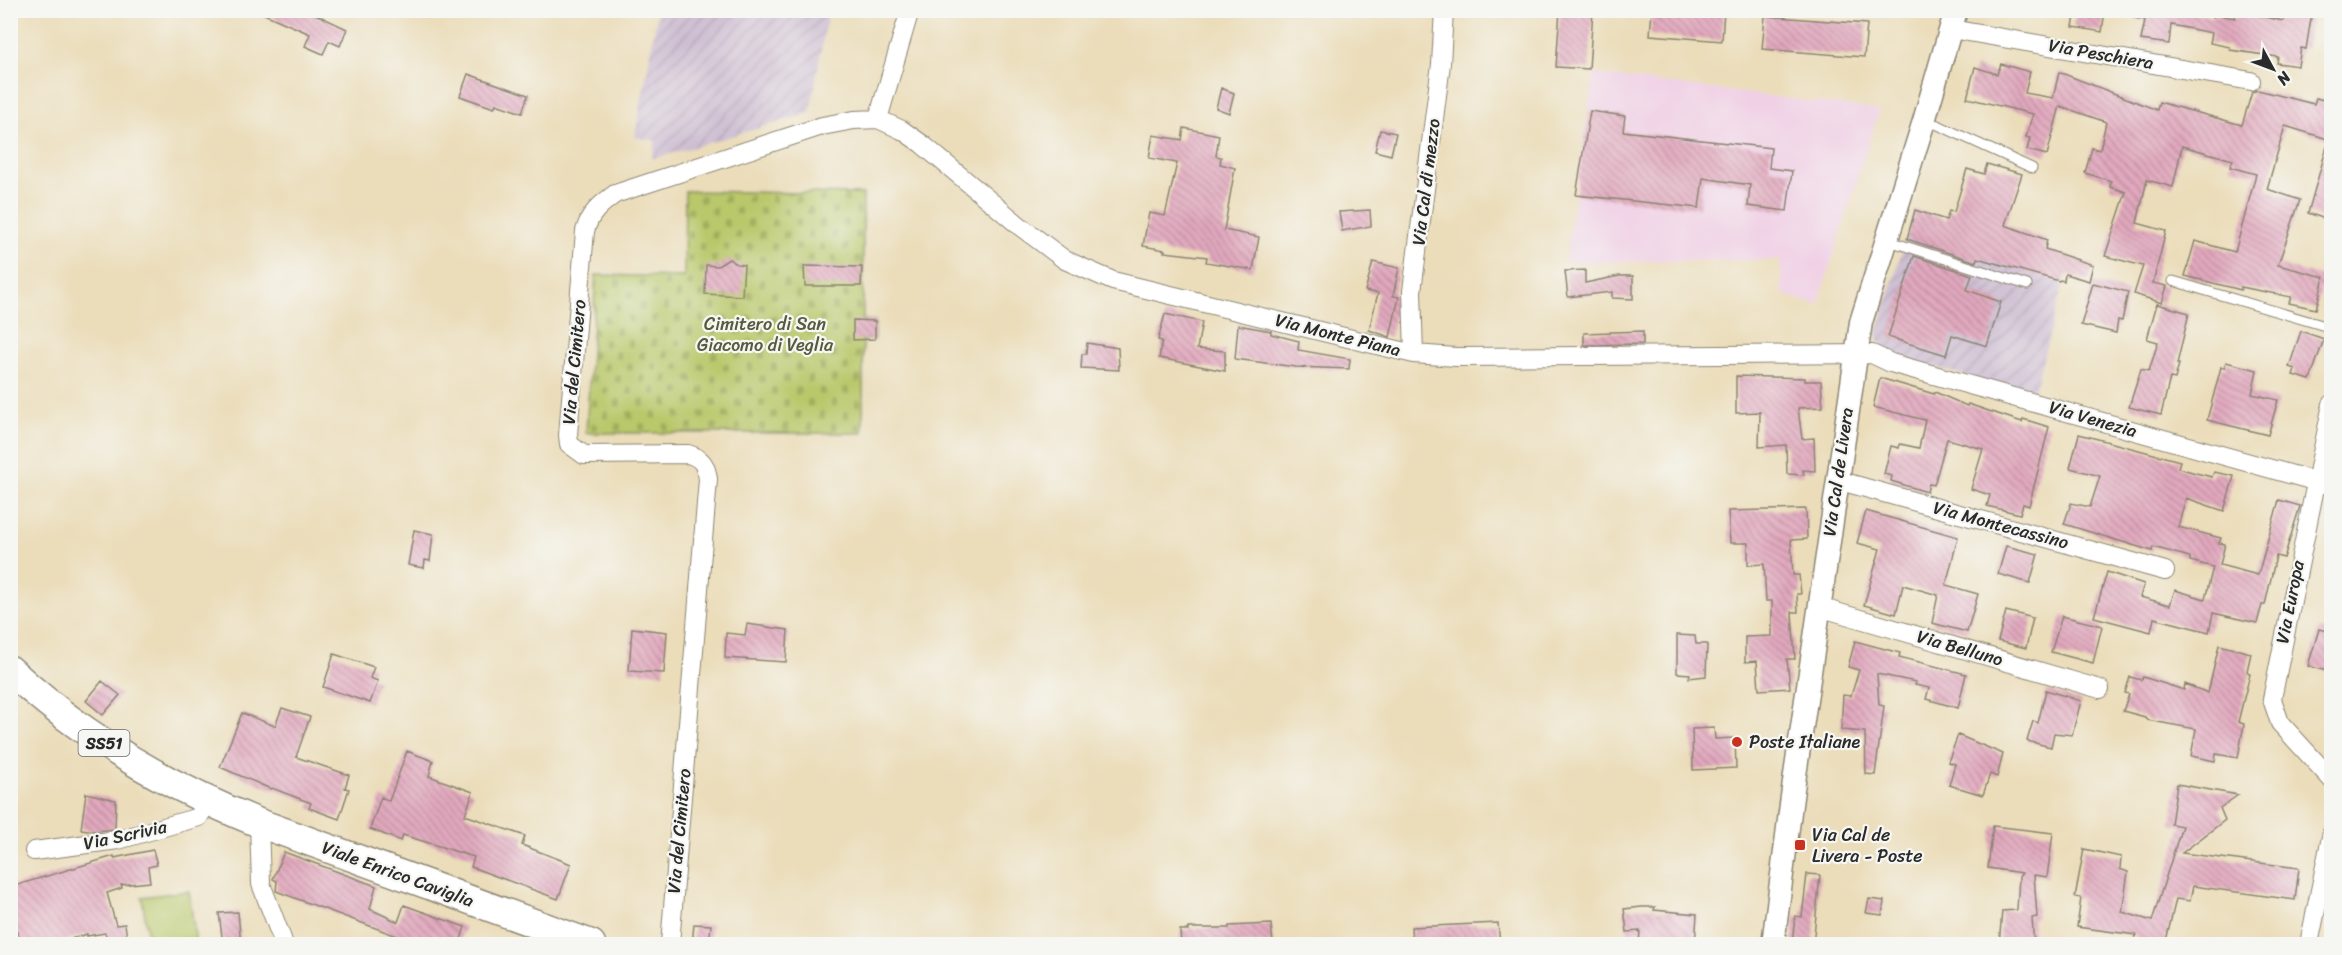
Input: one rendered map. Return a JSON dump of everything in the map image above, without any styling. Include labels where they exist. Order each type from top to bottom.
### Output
[{"type":"main road","name":"SS51","points":[[10,670],[53,707],[101,741],[150,772],[207,802]]},
{"type":"main road","name":"Viale Enrico Caviglia","points":[[207,802],[547,937],[591,945]]},
{"type":"street","points":[[878,119],[910,10]]},
{"type":"street","name":"Via Cal di mezzo","points":[[1414,354],[1412,291],[1441,64],[1444,10]]},
{"type":"street","name":"Via Peschiera","points":[[1954,20],[2251,81]]},
{"type":"street","name":"Via Cal de Livera","points":[[1773,945],[1861,322],[1954,20]]},
{"type":"street","name":"Via Monte Piana","points":[[878,119],[902,130],[922,144],[1021,227],[1065,260],[1113,281],[1414,354],[1456,357],[1855,354]]},
{"type":"street","name":"Via del Cimitero","points":[[670,945],[708,479],[706,468],[699,457],[688,454],[584,455],[569,444],[585,231],[589,217],[615,194],[822,126],[854,120],[878,119]]},
{"type":"street","name":"Via Venezia","points":[[1855,354],[1872,354],[1903,366],[2323,483]]},
{"type":"street","name":"Via Europa","points":[[2331,404],[2323,483],[2272,699],[2280,723],[2331,780]]},
{"type":"street","name":"Via Montecassino","points":[[1837,480],[2165,571]]},
{"type":"street","name":"Via Belluno","points":[[1819,607],[2100,689]]},
{"type":"street","name":"Via Scrivia","points":[[34,850],[118,840],[199,817],[207,802]]},
{"type":"street","points":[[259,824],[261,884],[284,945]]},
{"type":"street","points":[[2309,945],[2331,832]]},
{"type":"lane","points":[[1924,121],[1938,125],[2032,168]]},
{"type":"lane","points":[[1886,240],[2027,285]]},
{"type":"lane","points":[[2173,281],[2331,328]]},
{"type":"shaded area","points":[[658,11],[828,11],[810,113],[653,159],[656,141],[635,137]]},
{"type":"shaded area","points":[[1594,74],[1879,110],[1818,305],[1782,292],[1780,260],[1565,262]]},
{"type":"shaded area","points":[[1915,210],[2070,258],[2033,395],[1896,356],[1884,348],[1877,332]]},
{"type":"green space","name":"Cimitero di San Giacomo di Veglia","points":[[685,191],[863,194],[863,320],[875,321],[875,339],[863,340],[863,433],[586,433],[596,275],[684,277]]},
{"type":"green space","points":[[189,891],[196,944],[149,944],[142,897]]},
{"type":"building","points":[[255,10],[307,10],[347,29],[340,46],[329,41],[323,54],[305,46],[310,34]]},
{"type":"building","points":[[1560,10],[1593,10],[1589,69],[1556,67]]},
{"type":"building","points":[[1652,10],[1724,10],[1722,41],[1650,35]]},
{"type":"building","points":[[2076,10],[2105,10],[2102,32],[2073,27]]},
{"type":"building","points":[[2135,10],[2178,10],[2214,17],[2215,14],[2235,18],[2236,11],[2284,21],[2286,10],[2312,12],[2306,49],[2301,48],[2298,66],[2277,63],[2278,57],[2230,50],[2230,47],[2210,43],[2212,33],[2171,25],[2169,44],[2141,40],[2145,20],[2134,18]]},
{"type":"building","points":[[1765,16],[1867,24],[1864,57],[1762,49]]},
{"type":"building","points":[[2001,64],[2030,72],[2025,93],[2053,98],[2059,72],[2157,110],[2159,102],[2242,125],[2252,92],[2258,90],[2314,104],[2316,98],[2331,102],[2331,140],[2285,126],[2267,189],[2300,200],[2278,265],[2324,277],[2316,309],[2289,303],[2291,297],[2241,287],[2241,290],[2185,276],[2195,241],[2235,252],[2256,174],[2230,167],[2233,160],[2182,146],[2173,187],[2147,180],[2137,223],[2166,231],[2153,283],[2167,286],[2162,303],[2134,294],[2143,266],[2105,256],[2126,192],[2110,187],[2111,181],[2085,173],[2092,148],[2100,150],[2106,122],[2060,106],[2047,155],[2027,150],[2030,138],[2026,137],[2033,114],[1967,98],[1975,67],[1997,74]]},
{"type":"building","points":[[468,74],[528,95],[522,113],[496,104],[494,108],[460,96]]},
{"type":"building","points":[[1221,88],[1234,93],[1229,113],[1216,108]]},
{"type":"building","points":[[1590,111],[1625,116],[1623,131],[1771,148],[1769,168],[1792,171],[1787,211],[1748,206],[1750,185],[1703,178],[1699,208],[1576,195]]},
{"type":"building","points":[[1184,128],[1219,135],[1216,156],[1221,157],[1220,164],[1235,168],[1224,230],[1259,237],[1253,270],[1206,262],[1207,257],[1164,252],[1165,250],[1143,246],[1149,213],[1165,216],[1177,163],[1149,158],[1153,135],[1182,140]]},
{"type":"building","points":[[1380,130],[1396,133],[1391,155],[1375,151]]},
{"type":"building","points":[[2327,146],[2331,146],[2331,221],[2308,213]]},
{"type":"building","points":[[1987,164],[2022,174],[2005,225],[2047,240],[2045,249],[2093,265],[2089,281],[2065,274],[2064,281],[2059,281],[1977,258],[1976,262],[1907,239],[1915,210],[1946,220],[1949,211],[1954,212],[1967,169],[1984,174]]},
{"type":"building","points":[[1370,210],[1371,226],[1342,231],[1339,212]]},
{"type":"building","points":[[1914,256],[1972,275],[1967,290],[2001,302],[1987,346],[1952,335],[1946,355],[1888,337]]},
{"type":"building","points":[[729,259],[744,265],[742,296],[705,294],[706,265],[718,266]]},
{"type":"building","points":[[1373,262],[1399,268],[1393,296],[1399,297],[1390,337],[1369,330],[1378,293],[1365,291]]},
{"type":"building","points":[[804,266],[862,267],[861,286],[805,286]]},
{"type":"building","points":[[1585,270],[1585,283],[1619,276],[1633,276],[1633,299],[1612,298],[1612,292],[1568,297],[1565,271]]},
{"type":"building","points":[[2093,283],[2128,292],[2122,321],[2118,320],[2116,333],[2081,325]]},
{"type":"building","points":[[2157,304],[2189,313],[2175,379],[2170,378],[2161,415],[2129,407],[2141,369],[2149,371],[2158,342],[2147,339]]},
{"type":"building","points":[[1165,314],[1202,322],[1197,349],[1225,351],[1225,371],[1159,358],[1162,341],[1158,340]]},
{"type":"building","points":[[853,320],[875,321],[875,339],[853,340]]},
{"type":"building","points":[[1238,325],[1271,331],[1271,334],[1299,341],[1298,350],[1350,359],[1349,369],[1296,367],[1235,359]]},
{"type":"building","points":[[1643,331],[1643,344],[1584,345],[1584,333]]},
{"type":"building","points":[[2301,331],[2324,339],[2310,380],[2293,375],[2295,369],[2289,367]]},
{"type":"building","points":[[1087,343],[1118,348],[1119,370],[1081,368],[1082,354],[1086,354]]},
{"type":"building","points":[[2226,362],[2257,370],[2252,394],[2278,400],[2268,435],[2207,420],[2221,367],[2224,368]]},
{"type":"building","points":[[1736,376],[1805,378],[1805,381],[1821,381],[1823,407],[1798,408],[1802,439],[1814,438],[1815,471],[1803,470],[1804,475],[1787,474],[1786,445],[1759,447],[1760,412],[1736,413]]},
{"type":"building","points":[[1880,378],[1934,394],[1935,392],[1967,406],[1968,404],[2022,422],[2023,419],[2049,427],[2029,506],[2023,504],[2020,514],[1987,506],[1990,495],[1971,489],[1983,449],[1947,439],[1934,485],[1929,484],[1927,492],[1891,481],[1892,476],[1884,474],[1891,446],[1899,448],[1900,444],[1919,448],[1925,420],[1873,407]]},
{"type":"building","points":[[2079,434],[2180,461],[2178,468],[2196,473],[2212,477],[2214,472],[2234,476],[2224,511],[2186,498],[2178,527],[2221,538],[2219,543],[2225,544],[2220,565],[2258,575],[2279,500],[2300,506],[2284,558],[2276,556],[2265,605],[2262,605],[2257,623],[2213,613],[2209,632],[2154,618],[2151,632],[2094,617],[2107,572],[2144,584],[2140,597],[2170,605],[2175,590],[2205,599],[2213,567],[2190,561],[2190,557],[2153,547],[2152,551],[2064,524],[2071,503],[2090,507],[2100,476],[2070,468]]},
{"type":"building","points":[[1806,509],[1807,539],[1791,540],[1793,575],[1799,575],[1801,594],[1797,594],[1798,612],[1792,612],[1795,659],[1787,659],[1790,688],[1759,690],[1757,661],[1745,662],[1745,637],[1772,636],[1772,601],[1766,601],[1764,564],[1748,565],[1748,543],[1730,543],[1728,511]]},
{"type":"building","points":[[1866,511],[1958,537],[1946,585],[1978,594],[1967,632],[1932,623],[1938,595],[1903,585],[1896,614],[1864,605],[1880,549],[1857,543]]},
{"type":"building","points":[[414,530],[433,534],[430,561],[425,560],[424,568],[408,565]]},
{"type":"building","points":[[2006,546],[2038,554],[2030,583],[1998,574]]},
{"type":"building","points":[[2006,611],[2033,618],[2026,648],[1998,641]]},
{"type":"building","points":[[2062,616],[2102,626],[2093,663],[2051,652]]},
{"type":"building","points":[[747,624],[788,630],[786,662],[725,658],[726,633],[745,635]]},
{"type":"building","points":[[632,628],[667,632],[664,673],[629,671]]},
{"type":"building","points":[[2319,629],[2331,632],[2331,672],[2308,666]]},
{"type":"building","points":[[1677,635],[1695,636],[1696,644],[1707,644],[1706,676],[1689,678],[1690,674],[1677,673]]},
{"type":"building","points":[[1855,641],[1900,653],[1899,657],[1966,674],[1958,708],[1926,699],[1929,688],[1915,685],[1916,682],[1877,674],[1879,705],[1884,706],[1875,775],[1866,774],[1865,732],[1841,730],[1843,695],[1851,696],[1859,670],[1848,667]]},
{"type":"building","points":[[2219,645],[2251,653],[2247,671],[2250,674],[2238,722],[2244,724],[2238,758],[2216,754],[2215,761],[2191,756],[2196,729],[2147,720],[2145,717],[2123,711],[2129,694],[2125,693],[2130,677],[2141,680],[2143,677],[2184,690],[2185,684],[2208,693]]},
{"type":"building","points":[[334,654],[374,667],[370,678],[378,681],[370,703],[323,687]]},
{"type":"building","points":[[102,681],[120,695],[103,715],[86,701]]},
{"type":"building","points":[[2046,690],[2081,701],[2072,735],[2054,733],[2051,747],[2027,741],[2033,721],[2038,723]]},
{"type":"building","points":[[282,708],[310,717],[296,757],[349,775],[345,788],[349,789],[339,819],[309,808],[311,803],[220,767],[242,713],[275,726]]},
{"type":"building","points":[[1714,728],[1715,739],[1735,738],[1736,768],[1693,770],[1692,729]]},
{"type":"building","points":[[1958,735],[2003,754],[1997,777],[1990,774],[1983,795],[1949,785],[1955,764],[1948,762]]},
{"type":"building","points":[[407,751],[433,761],[429,776],[473,792],[465,815],[525,836],[522,845],[571,864],[558,899],[471,867],[474,857],[403,835],[401,841],[370,829],[381,797],[389,801]]},
{"type":"building","points":[[2177,784],[2238,795],[2220,808],[2225,820],[2182,853],[2299,868],[2295,900],[2193,886],[2190,901],[2176,899],[2165,945],[2133,945],[2136,935],[2077,927],[2081,898],[2075,897],[2084,849],[2121,857],[2120,869],[2128,872],[2122,912],[2152,921],[2182,826],[2171,824]]},
{"type":"building","points":[[86,793],[116,800],[115,829],[96,831],[81,829]]},
{"type":"building","points":[[1993,826],[2053,833],[2047,877],[2034,875],[2037,917],[2032,918],[2034,945],[1999,945],[2002,911],[2017,910],[2019,877],[2022,873],[1988,868]]},
{"type":"building","points":[[153,850],[157,865],[148,867],[150,882],[121,885],[122,888],[107,893],[116,925],[125,924],[128,945],[109,945],[105,933],[87,936],[87,934],[51,945],[22,945],[10,914],[10,887],[114,856],[114,858]]},
{"type":"building","points":[[284,852],[376,886],[370,909],[398,922],[404,905],[465,927],[459,945],[421,945],[276,891],[277,881],[273,879]]},
{"type":"building","points":[[1807,874],[1820,875],[1813,945],[1792,945],[1795,916],[1802,917]]},
{"type":"building","points":[[1869,899],[1884,901],[1882,915],[1866,913]]},
{"type":"building","points":[[1642,907],[1697,914],[1695,945],[1639,945],[1640,931],[1627,932],[1624,909]]},
{"type":"building","points":[[238,912],[241,945],[223,945],[219,913]]},
{"type":"building","points":[[1498,923],[1500,945],[1412,945],[1411,927]]},
{"type":"building","points":[[694,924],[711,925],[709,945],[692,945]]},
{"type":"building","points":[[1271,924],[1273,943],[1181,945],[1180,930],[1188,930],[1188,928],[1229,928],[1229,926]]},
{"type":"place","name":"Poste Italiane","points":[[1737,742]]},
{"type":"place","name":"Via Cal de Livera - Poste","points":[[1800,845]]}]
